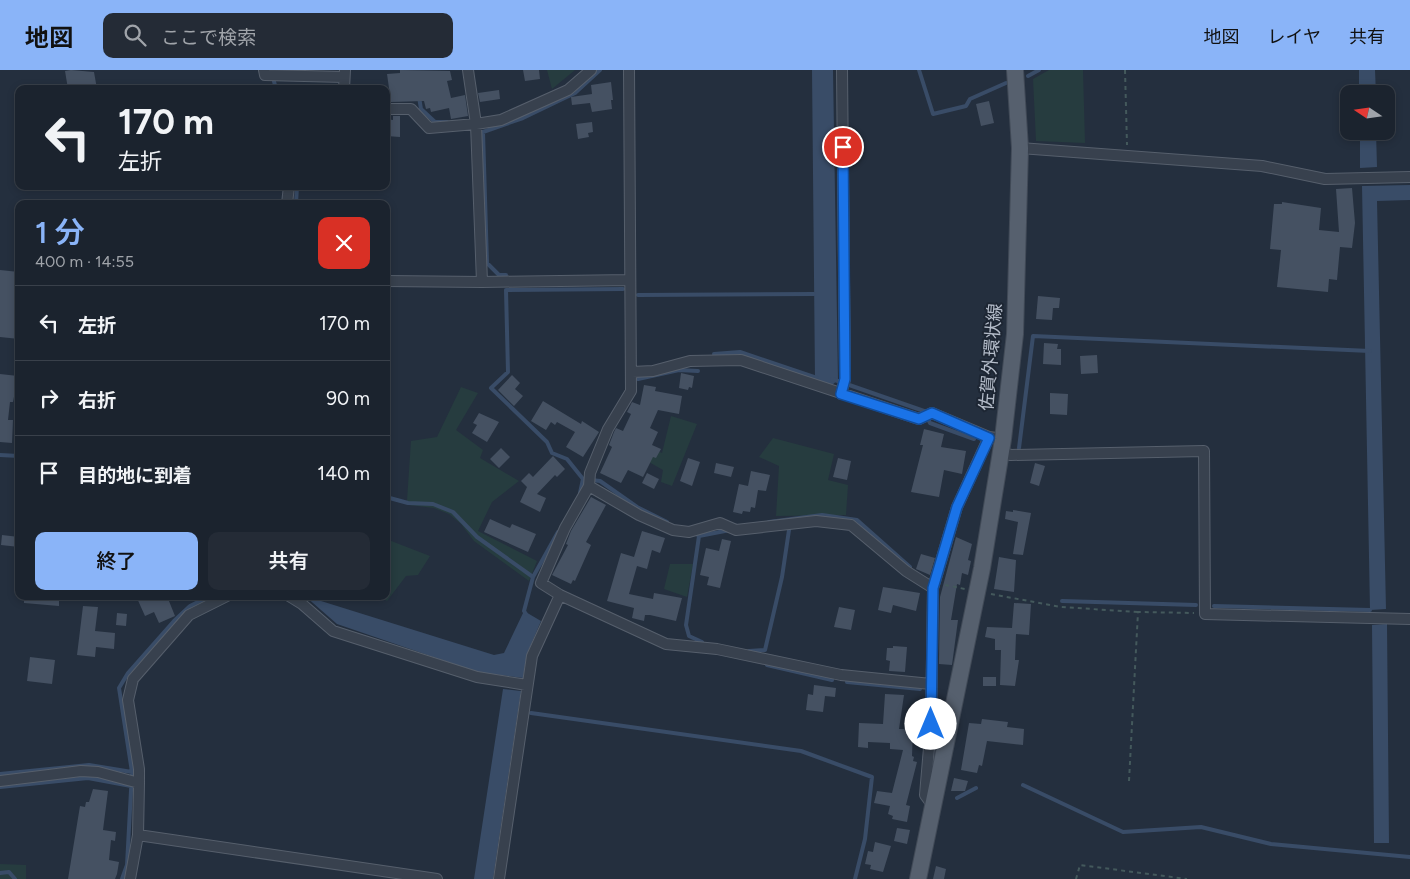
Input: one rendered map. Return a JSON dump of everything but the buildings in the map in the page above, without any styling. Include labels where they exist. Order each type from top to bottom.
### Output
[{"type":"main road","name":"佐賀外環状線","points":[[918,879],[977,592],[1015,334],[1020,148],[1015,70]]},
{"type":"street","points":[[468,70],[476,124],[482,282]]},
{"type":"street","points":[[390,109],[411,109],[428,128],[501,120],[568,90],[591,70]]},
{"type":"street","points":[[629,70],[631,391],[608,429],[590,473],[590,486],[565,528],[541,583],[560,595],[666,644],[717,649],[841,675],[931,684]]},
{"type":"street","points":[[841,394],[845,379],[842,70]]},
{"type":"street","points":[[265,72],[277,75],[344,74]]},
{"type":"street","points":[[1020,148],[1262,166],[1325,178],[1410,177]]},
{"type":"street","points":[[390,281],[630,280]]},
{"type":"street","points":[[632,372],[653,371],[690,361],[741,360],[919,419],[932,413],[998,443],[1011,455],[1204,452],[1206,614],[1410,619]]},
{"type":"street","points":[[933,806],[925,794],[931,724],[934,585],[957,507],[998,443]]},
{"type":"street","points":[[590,486],[638,515],[673,530],[693,531],[720,523],[733,528],[816,521],[851,526],[906,571],[934,585]]},
{"type":"street","points":[[499,879],[517,684],[560,595]]},
{"type":"street","points":[[130,879],[138,835],[140,783],[140,769],[128,700],[133,679],[189,615],[219,600]]},
{"type":"street","points":[[296,600],[333,631],[477,677],[517,684]]},
{"type":"street","points":[[0,781],[81,771],[98,772],[140,783]]},
{"type":"street","points":[[138,835],[437,879]]},
{"type":"path","points":[[1125,70],[1128,155]]},
{"type":"path","points":[[934,585],[1022,598],[1061,607],[1206,614]]},
{"type":"path","points":[[1129,781],[1138,612]]},
{"type":"path","points":[[1076,879],[1080,865],[1187,879]]},
{"type":"green space","points":[[547,70],[575,70],[552,89]]},
{"type":"green space","points":[[1049,70],[1083,70],[1085,143],[1036,141],[1033,79]]},
{"type":"green space","points":[[461,387],[478,393],[456,430],[483,450],[480,458],[519,481],[492,502],[478,531],[537,561],[529,581],[474,541],[461,524],[449,514],[434,508],[409,505],[407,501],[411,441],[437,437]]},
{"type":"green space","points":[[671,416],[697,424],[672,486],[661,482],[663,470],[633,453],[639,443],[662,453]]},
{"type":"green space","points":[[773,438],[834,454],[828,480],[848,485],[846,515],[776,516],[779,466],[759,457]]},
{"type":"green space","points":[[390,541],[430,556],[418,575],[406,576],[390,597]]},
{"type":"green space","points":[[670,564],[693,564],[687,597],[664,589]]},
{"type":"green space","points":[[0,864],[26,865],[26,879],[0,879]]},
{"type":"water","points":[[812,70],[833,70],[838,380],[832,385],[815,380]]},
{"type":"water","points":[[1359,70],[1375,70],[1376,85],[1359,85]]},
{"type":"water","points":[[1360,140],[1376,140],[1377,167],[1360,168]]},
{"type":"water","points":[[1410,185],[1410,200],[1377,201],[1386,609],[1370,610],[1362,186]]},
{"type":"water","points":[[310,600],[318,600],[494,655],[504,653],[524,611],[541,621],[527,654],[523,678],[477,672],[337,624]]},
{"type":"water","points":[[1387,624],[1389,843],[1374,843],[1372,625]]},
{"type":"water","points":[[503,689],[521,691],[493,879],[474,879]]},
{"type":"waterway","points":[[271,70],[275,85]]},
{"type":"waterway","points":[[506,275],[499,275],[487,263],[483,132],[523,118],[575,93],[600,70]]},
{"type":"waterway","points":[[919,70],[933,114],[966,106],[970,99],[1006,83]]},
{"type":"waterway","points":[[1028,76],[1039,70]]},
{"type":"waterway","points":[[419,97],[421,109],[435,122],[447,122]]},
{"type":"waterway","points":[[296,200],[297,190]]},
{"type":"waterway","points":[[623,289],[506,290],[508,372],[491,388],[547,442],[552,453],[567,459],[583,479],[600,481],[637,507],[667,522]]},
{"type":"waterway","points":[[638,295],[814,294]]},
{"type":"waterway","points":[[1019,448],[1033,336],[1370,351]]},
{"type":"waterway","points":[[714,354],[740,352],[817,378]]},
{"type":"waterway","points":[[638,379],[679,370],[698,371]]},
{"type":"waterway","points":[[832,379],[924,411],[930,423],[974,439]]},
{"type":"waterway","points":[[0,455],[15,456]]},
{"type":"waterway","points":[[580,493],[583,479]]},
{"type":"waterway","points":[[390,498],[408,503],[433,504],[453,512],[477,537],[533,577]]},
{"type":"waterway","points":[[769,522],[822,515],[857,520],[910,567]]},
{"type":"waterway","points":[[694,532],[699,536],[730,530]]},
{"type":"waterway","points":[[749,651],[765,650],[782,577],[789,530]]},
{"type":"waterway","points":[[526,614],[524,611],[533,577],[558,532]]},
{"type":"waterway","points":[[699,536],[686,625],[689,636],[702,642]]},
{"type":"waterway","points":[[122,879],[127,865],[132,772],[119,688],[128,673],[174,621],[190,606],[202,600]]},
{"type":"waterway","points":[[1062,601],[1196,605]]},
{"type":"waterway","points":[[1214,606],[1370,610]]},
{"type":"waterway","points":[[767,665],[832,680]]},
{"type":"waterway","points":[[847,682],[920,689]]},
{"type":"waterway","points":[[531,713],[801,751],[872,777],[865,839],[855,879]]},
{"type":"waterway","points":[[935,737],[936,714]]},
{"type":"waterway","points":[[0,774],[89,765],[132,772]]},
{"type":"waterway","points":[[0,787],[88,778],[131,786]]},
{"type":"waterway","points":[[1023,785],[1123,832],[1201,827],[1271,844],[1410,857]]},
{"type":"waterway","points":[[957,798],[976,788]]},
{"type":"waterway","points":[[0,873],[9,872],[15,879]]},
{"type":"route","points":[[843,147],[845,379],[841,394],[919,419],[932,413],[989,438],[957,507],[933,588],[931,724]]}]
